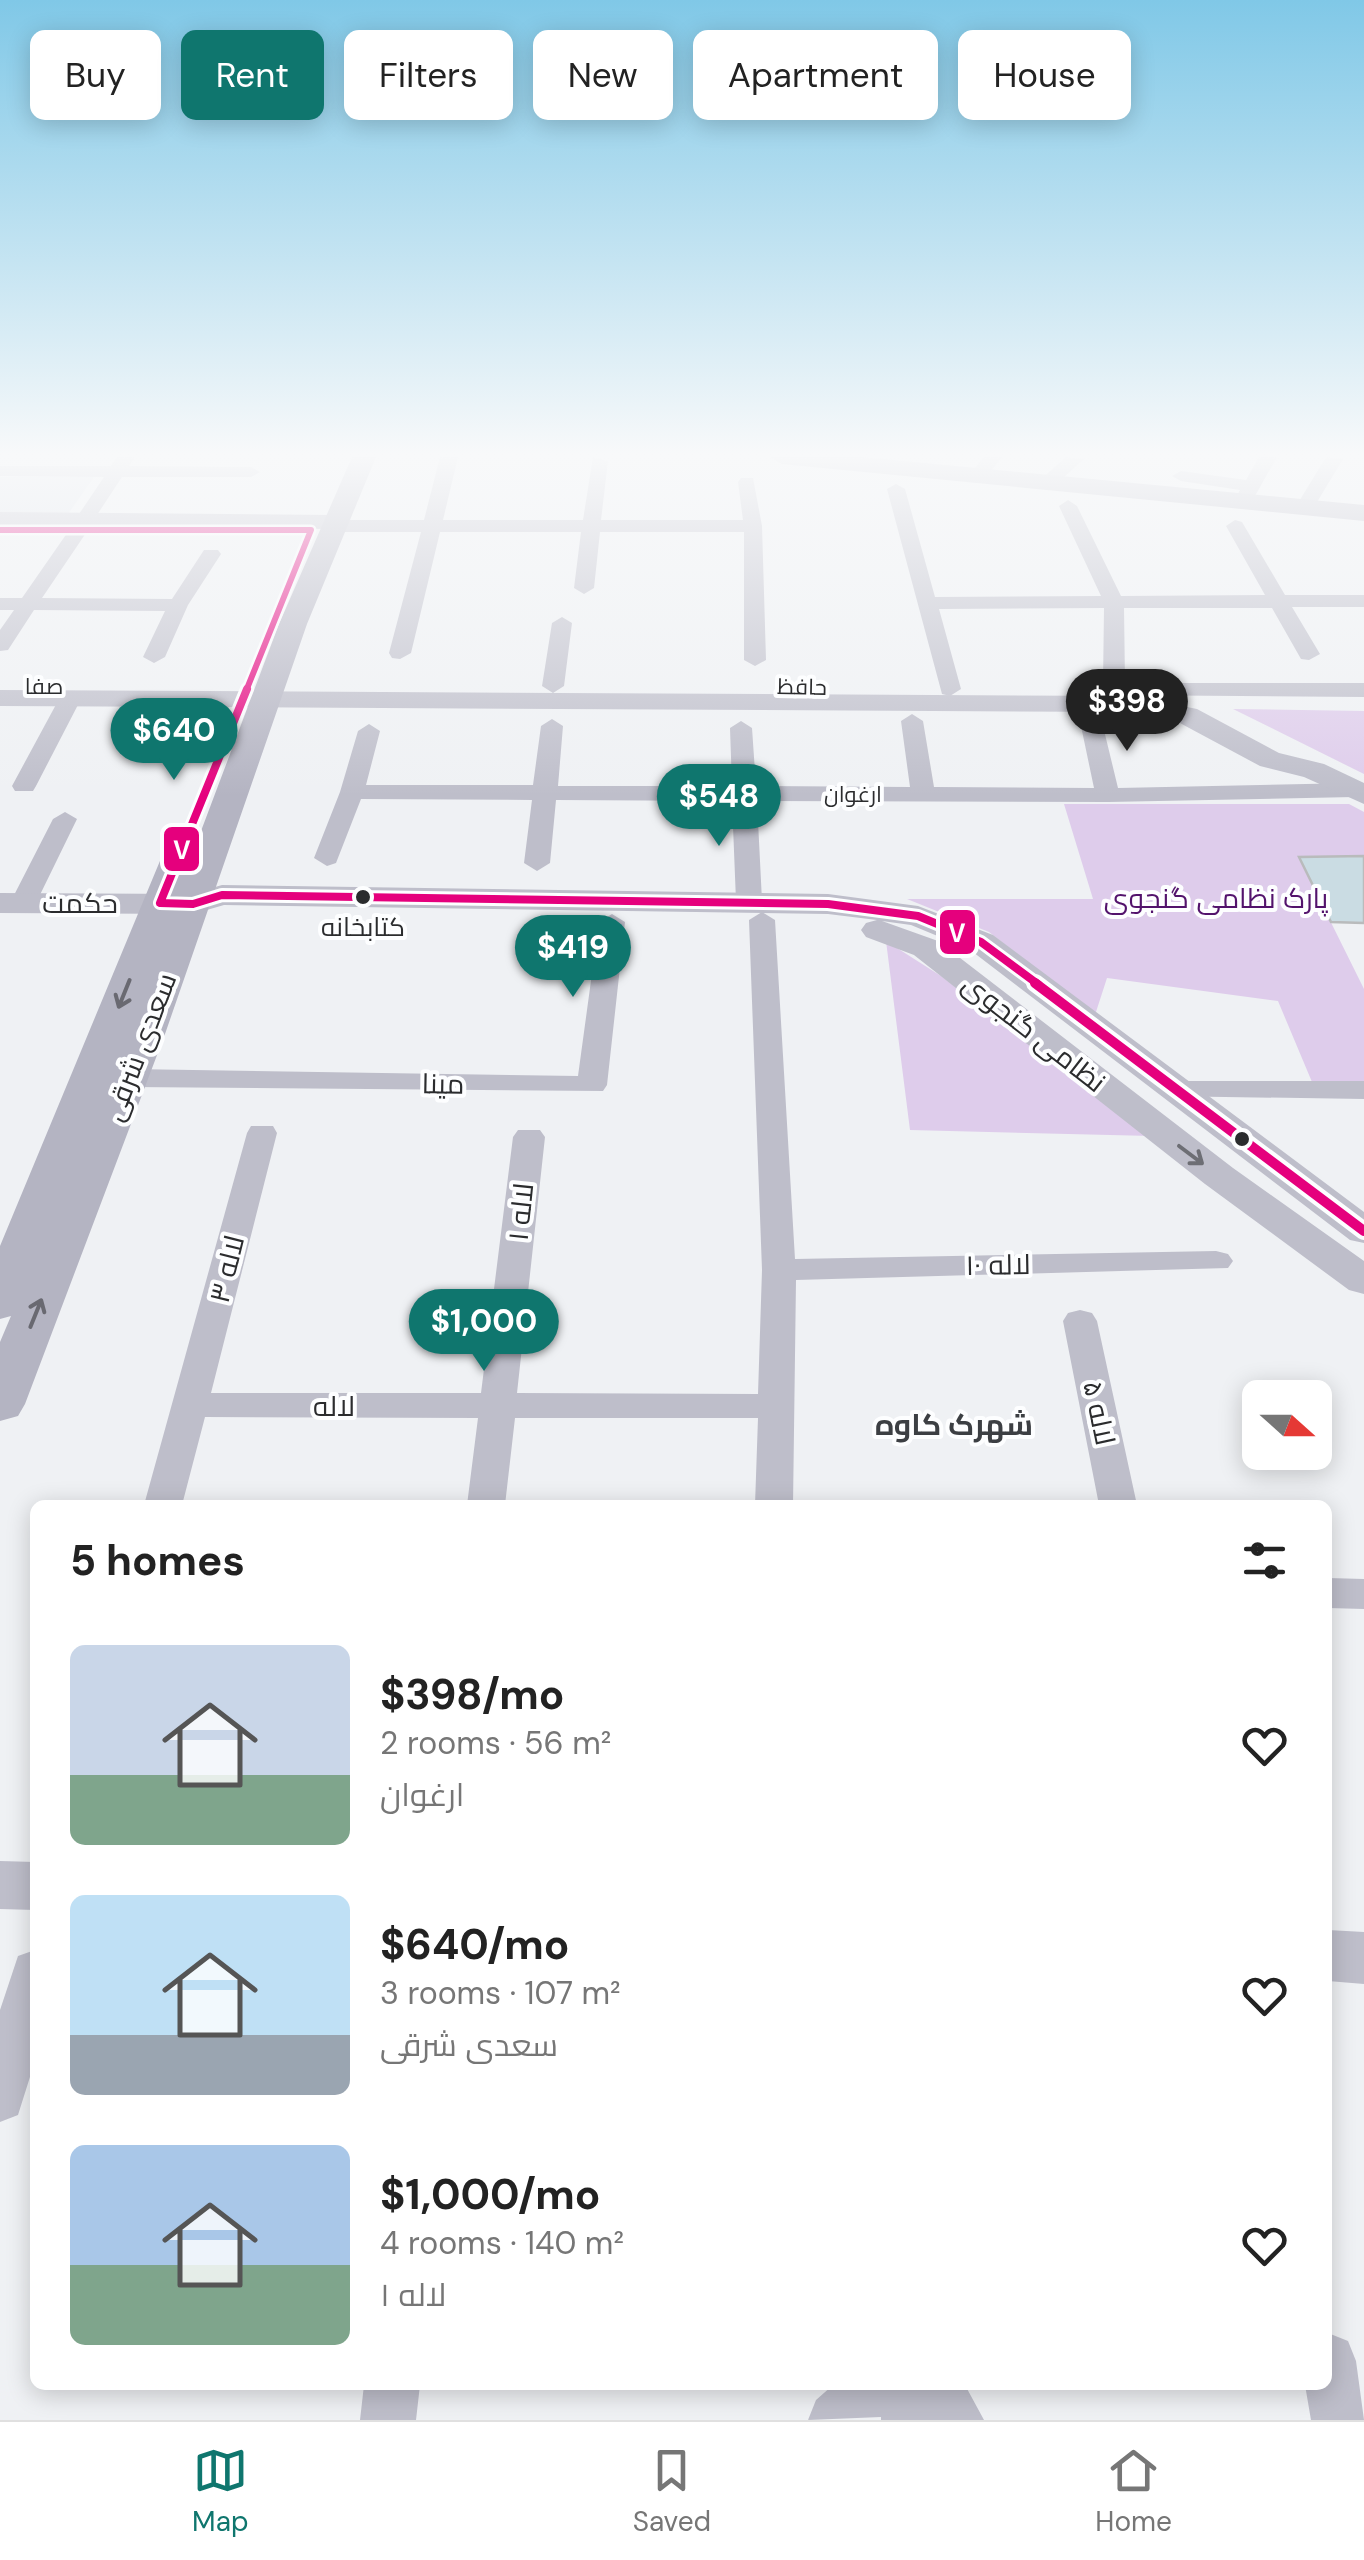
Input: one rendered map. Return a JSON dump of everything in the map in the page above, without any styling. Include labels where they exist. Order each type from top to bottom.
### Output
[{"type":"main road","name":"سعدی شرقی","points":[[0,1304],[12,1244],[176,904],[306,570]]},
{"type":"main road","name":"سعدی شرقی","points":[[0,1404],[130,1078],[176,904]]},
{"type":"street","points":[[0,645],[53,570]]},
{"type":"street","points":[[154,657],[178,605],[201,570]]},
{"type":"street","points":[[400,653],[422,570]]},
{"type":"street","points":[[584,588],[587,570]]},
{"type":"street","points":[[754,570],[755,660]]},
{"type":"street","points":[[919,570],[955,696]]},
{"type":"street","points":[[1099,570],[1114,602],[1117,687],[1364,690]]},
{"type":"street","points":[[1267,570],[1278,601],[1309,654]]},
{"type":"street","points":[[929,603],[1364,601]]},
{"type":"street","points":[[0,604],[178,605]]},
{"type":"street","points":[[553,686],[562,623]]},
{"type":"street","name":"صفا","points":[[0,686],[255,693]]},
{"type":"street","name":"حافظ","points":[[255,693],[553,686],[1132,704],[1187,715],[1270,760],[1314,770],[1359,792]]},
{"type":"street","name":"حافظ","points":[[255,693],[955,696],[1117,687],[1188,702],[1237,719],[1298,751],[1314,770]]},
{"type":"street","name":"صفا","points":[[0,698],[255,693]]},
{"type":"street","points":[[24,786],[70,699]]},
{"type":"street","points":[[912,720],[924,794]]},
{"type":"street","points":[[537,863],[552,726]]},
{"type":"street","points":[[1092,726],[1108,795]]},
{"type":"street","points":[[741,728],[779,1270],[774,1500]]},
{"type":"street","points":[[327,858],[369,732]]},
{"type":"street","name":"ارغوان","points":[[352,792],[1359,792]]},
{"type":"street","points":[[12,903],[65,819]]},
{"type":"street","name":"نظامی گنجوی","points":[[176,904],[222,895],[756,911],[890,933],[926,948],[1129,1108],[1364,1281]]},
{"type":"street","name":"حکمت","points":[[12,903],[176,904]]},
{"type":"street","name":"نظامی گنجوی","points":[[176,904],[214,917],[612,922],[756,911],[874,908],[918,916],[954,929],[1010,962],[1173,1090],[1364,1231]]},
{"type":"street","name":"مینا","points":[[130,1078],[592,1086],[612,922]]},
{"type":"street","points":[[1129,1108],[1173,1090],[1364,1090]]},
{"type":"street","name":"لاله ۳","points":[[164,1500],[193,1405],[262,1133]]},
{"type":"street","name":"لاله ۱","points":[[487,1500],[529,1136]]},
{"type":"street","name":"لاله ۱۰","points":[[779,1270],[1216,1261]]},
{"type":"street","name":"لاله ۵","points":[[1080,1321],[1117,1500]]},
{"type":"street","name":"لاله","points":[[193,1405],[776,1406]]},
{"type":"street","points":[[1332,1594],[1364,1594]]},
{"type":"street","points":[[0,1885],[30,1886]]},
{"type":"street","points":[[1332,1956],[1364,1958]]},
{"type":"street","points":[[0,2099],[30,1989]]},
{"type":"street","points":[[1332,2382],[1339,2420]]},
{"type":"street","points":[[388,2420],[391,2390]]},
{"type":"street","points":[[836,2420],[869,2390]]},
{"type":"street","points":[[909,2390],[909,2420]]},
{"type":"street","points":[[935,2390],[956,2420]]},
{"type":"green space","points":[[1233,709],[1364,711],[1364,774]]},
{"type":"green space","name":"پارک نظامی گنجوی","points":[[1064,804],[1349,804],[1364,812],[1364,856],[1313,857],[1301,862],[1364,989],[1364,1082],[1312,1082],[1278,1001],[1107,978],[1095,1015],[989,932],[907,899],[1093,899]]},
{"type":"green space","points":[[886,941],[941,976],[1152,1136],[910,1130]]},
{"type":"building","points":[[1364,856],[1364,923],[1331,922],[1299,857]]},
{"type":"transit line","name":"۷","points":[[295,570],[160,903],[193,904],[222,895],[828,904],[918,916],[981,942],[1364,1231]]},
{"type":"place","name":"کتابخانه","points":[[363,897]]},
{"type":"district","name":"شهرک کاوه","points":[[954,1424]]}]
